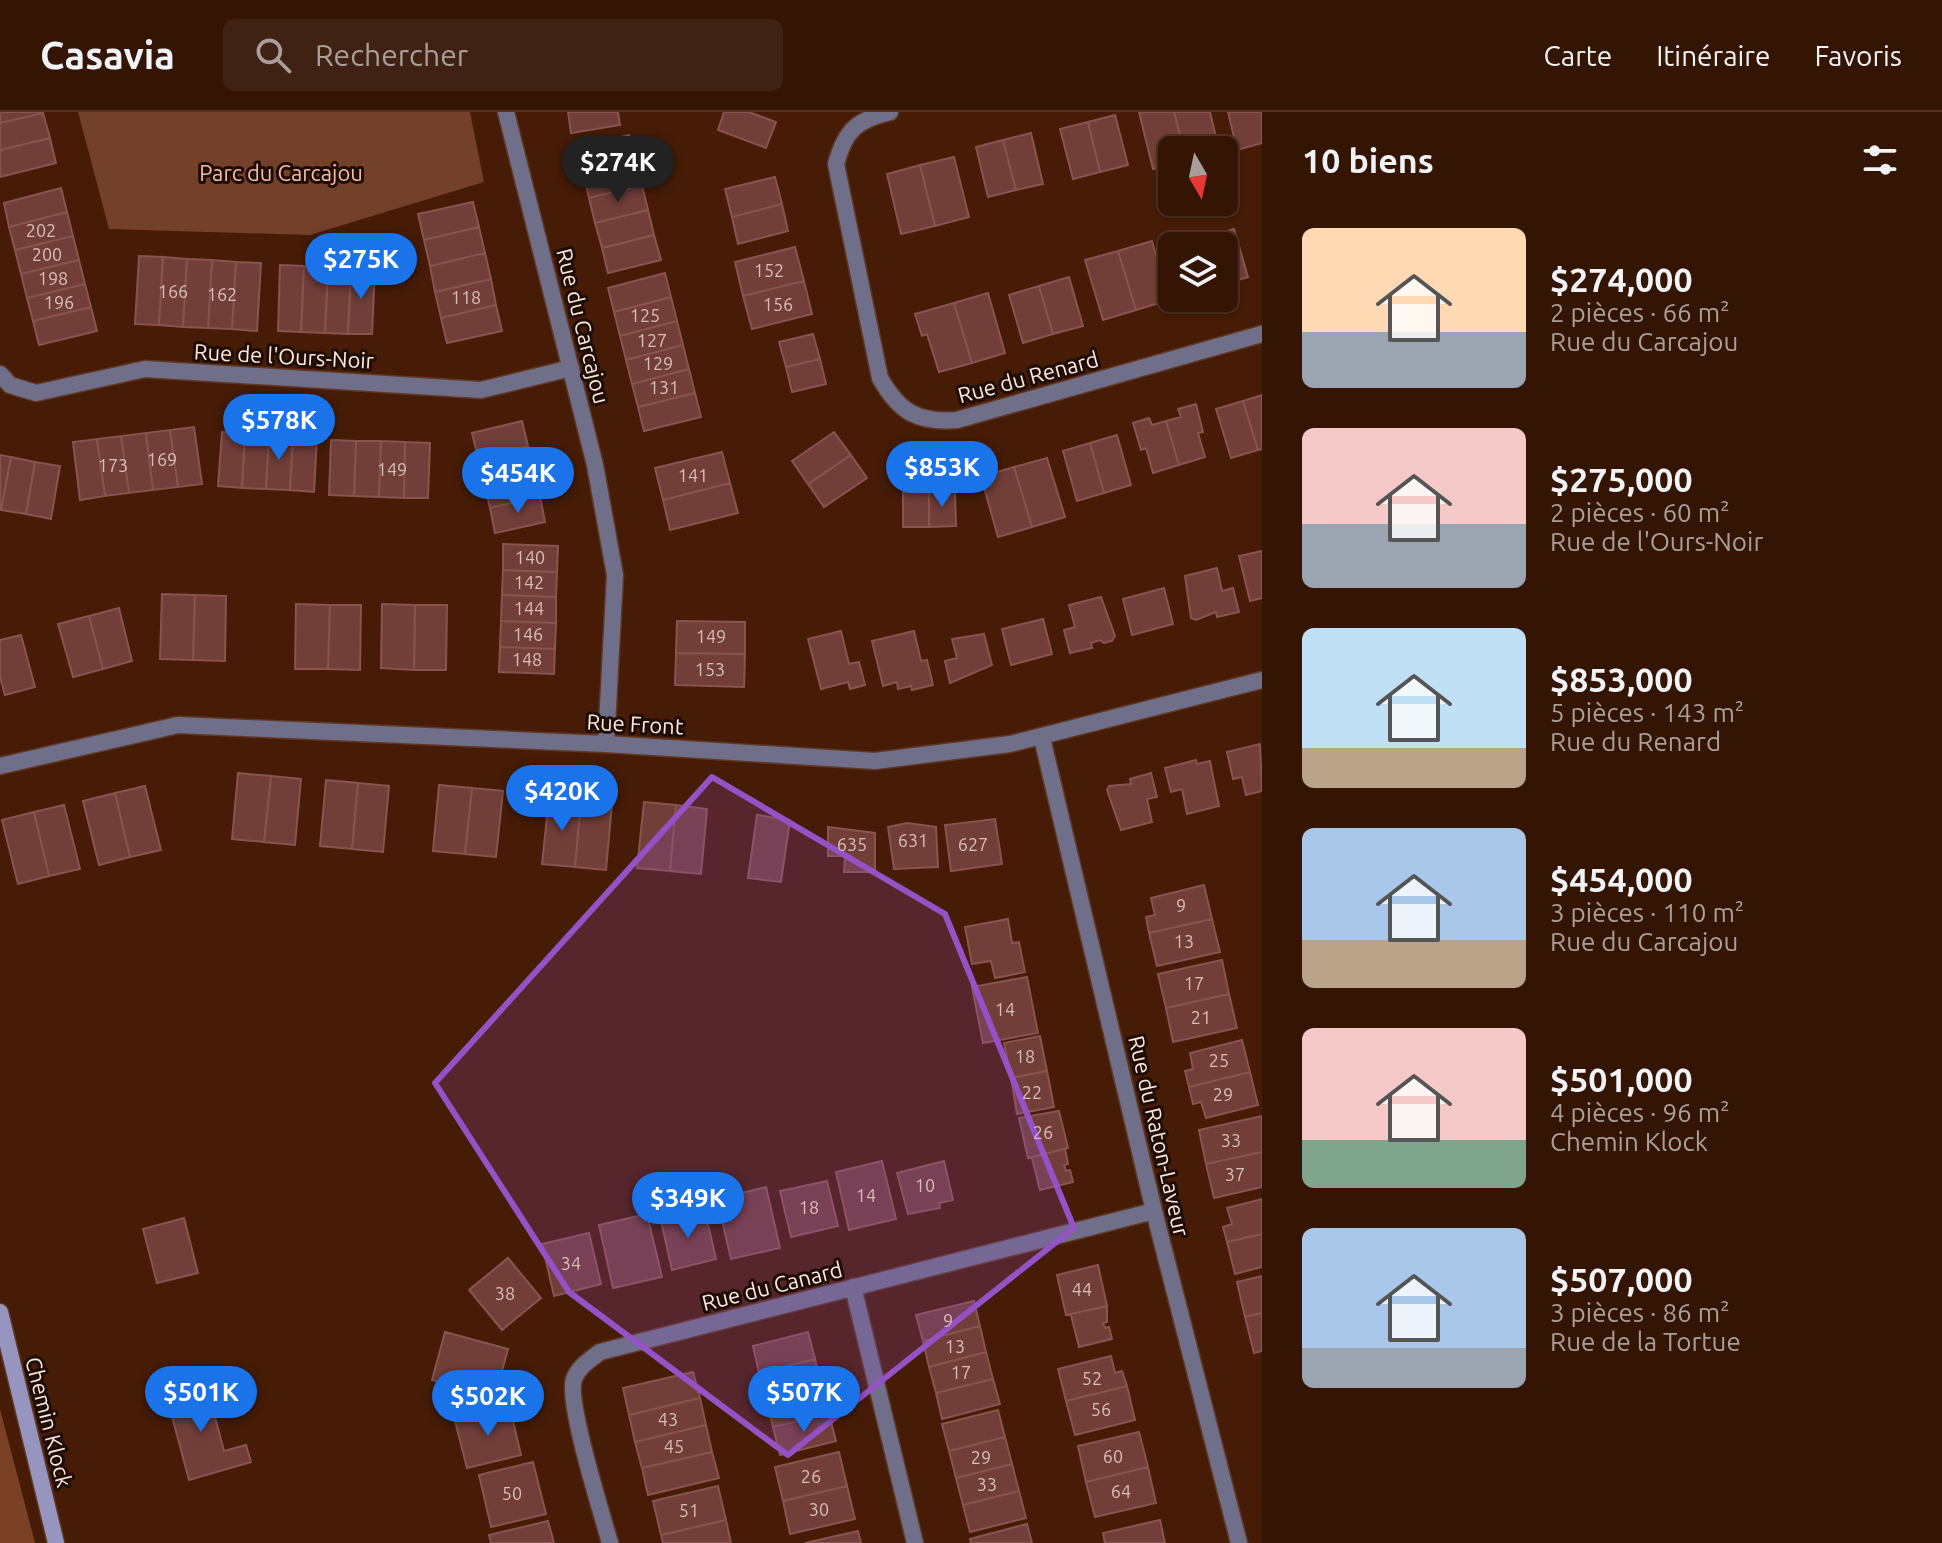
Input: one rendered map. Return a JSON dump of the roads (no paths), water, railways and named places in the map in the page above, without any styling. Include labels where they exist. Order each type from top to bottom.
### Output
[{"type":"main road","name":"Chemin Klock","points":[[0,1312],[56,1543]]},
{"type":"street","name":"Rue du Carcajou","points":[[506,112],[571,368],[615,575],[606,744]]},
{"type":"street","name":"Rue du Renard","points":[[890,112],[857,125],[843,138],[836,164],[880,378],[894,401],[913,417],[934,422],[957,420],[1262,334]]},
{"type":"street","name":"Rue de l'Ours-Noir","points":[[0,374],[10,385],[36,393],[145,369],[481,390],[571,368]]},
{"type":"street","name":"Rue Front","points":[[0,766],[178,725],[606,744],[875,761],[971,751],[1042,738],[1262,680]]},
{"type":"street","name":"Rue du Raton-Laveur","points":[[1042,738],[1154,1211],[1239,1543]]},
{"type":"street","name":"Rue du Canard","points":[[610,1543],[575,1407],[573,1381],[583,1364],[600,1352],[1154,1211]]},
{"type":"street","points":[[853,1287],[915,1543]]},
{"type":"park label","name":"Parc du Carcajou","points":[[281,173]]}]
